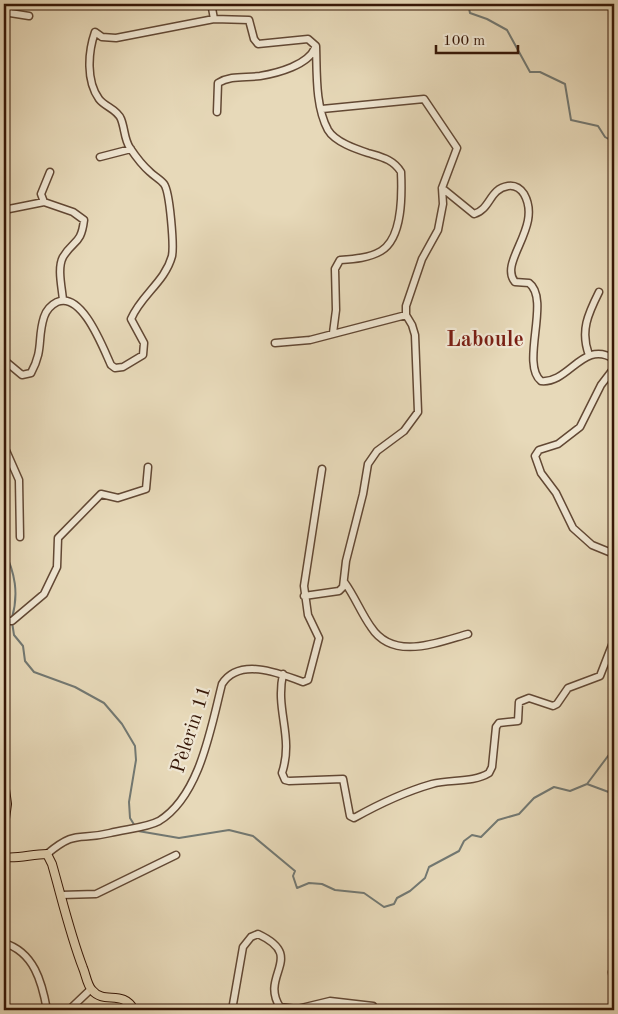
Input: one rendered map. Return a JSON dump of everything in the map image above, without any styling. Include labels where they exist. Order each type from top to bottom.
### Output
[{"type":"main road","points":[[4,703],[4,725]]},
{"type":"main road","points":[[4,782],[7,804],[4,826]]},
{"type":"main road","points":[[4,858],[13,859],[28,855],[47,854],[52,864],[73,942],[91,989],[99,996],[125,1000],[130,1003],[134,1010]]},
{"type":"street","points":[[7,4],[10,13],[29,16]]},
{"type":"street","points":[[214,4],[212,8],[214,19]]},
{"type":"street","points":[[4,360],[22,375],[30,373],[40,357],[44,317],[55,303],[63,300],[71,303],[85,315],[111,365],[119,368],[143,355],[145,352],[144,344],[131,319],[136,307],[165,276],[172,255],[173,237],[164,184],[144,167],[131,149],[124,136],[121,119],[110,106],[100,100],[93,85],[89,64],[95,32],[102,37],[116,38],[214,19],[249,20],[254,39],[258,44],[308,39],[316,46],[318,90],[328,130],[336,138],[362,151],[387,158],[401,172],[402,188],[398,227],[383,250],[368,257],[340,260],[335,269],[336,310],[333,333]]},
{"type":"street","points":[[217,112],[218,84],[226,78],[261,76],[286,69],[312,54],[316,46]]},
{"type":"street","points":[[322,109],[424,99],[458,148],[442,188],[443,204],[438,230],[422,258],[406,306],[406,315],[415,335],[418,412],[404,432],[377,451],[368,464],[360,510],[346,561],[345,583],[339,591],[304,596],[305,574],[322,469]]},
{"type":"street","points":[[100,157],[131,149]]},
{"type":"street","points":[[44,202],[41,194],[50,172]]},
{"type":"street","points":[[442,188],[474,214],[486,208],[492,195],[501,188],[514,186],[522,192],[528,205],[529,220],[514,256],[512,276],[515,282],[529,283],[534,291],[537,328],[533,372],[540,381],[554,380],[589,355],[602,354],[614,360]]},
{"type":"street","points":[[4,210],[44,202],[73,212],[84,220],[81,238],[63,257],[61,265],[63,300]]},
{"type":"street","points":[[589,355],[584,342],[584,331],[587,315],[599,292]]},
{"type":"street","points":[[274,343],[310,340],[406,315]]},
{"type":"street","points":[[614,368],[601,385],[580,427],[558,444],[535,453],[537,463],[548,484],[556,493],[573,528],[592,545],[614,554]]},
{"type":"street","points":[[4,446],[19,480],[20,537]]},
{"type":"street","points":[[4,621],[12,621],[44,594],[57,567],[58,538],[65,529],[101,494],[118,498],[146,489],[148,467]]},
{"type":"street","points":[[345,583],[359,603],[370,626],[384,642],[408,647],[422,647],[468,634]]},
{"type":"street","name":"Pèlerin 11","points":[[47,854],[69,838],[106,834],[141,826],[157,822],[168,814],[179,802],[194,778],[206,744],[222,684],[226,677],[244,670],[262,670],[283,674],[303,682],[308,680],[319,638],[308,615],[304,596]]},
{"type":"street","points":[[283,674],[279,692],[287,747],[282,773],[285,780],[343,779],[346,782],[350,816],[354,818],[405,792],[434,784],[474,778],[489,773],[492,767],[496,727],[499,723],[518,721],[519,702],[529,698],[539,699],[553,706],[557,704],[568,688],[600,676],[614,640]]},
{"type":"street","points":[[61,895],[96,894],[176,854]]},
{"type":"street","points":[[232,1010],[243,947],[251,937],[258,934],[268,938],[281,953],[282,964],[273,985],[274,997],[280,1006],[297,1009],[330,1001],[373,1006],[374,1010]]},
{"type":"street","points":[[4,942],[18,947],[29,960],[38,975],[47,1010]]},
{"type":"street","points":[[612,972],[614,986]]},
{"type":"street","points":[[69,1010],[91,989]]},
{"type":"waterway","points":[[468,4],[470,13],[487,19],[507,30],[530,72],[540,72],[565,84],[571,120],[598,126],[605,137],[614,142]]},
{"type":"waterway","points":[[4,550],[15,583],[12,618]]},
{"type":"waterway","points":[[12,622],[14,635],[23,646],[25,661],[34,672],[75,687],[104,703],[122,724],[135,746],[136,760],[129,802],[130,818],[138,831],[179,838],[229,830],[253,836],[295,871],[293,876],[297,888],[309,883],[322,884],[335,890],[364,893],[384,907],[394,904],[397,898],[410,891],[425,878],[429,867],[459,851],[464,841],[472,835],[481,837],[498,820],[519,814],[534,798],[554,787],[570,791],[587,784],[614,794]]},
{"type":"waterway","points":[[587,784],[614,748]]},
{"type":"district","name":"Laboule","points":[[485,338]]}]
